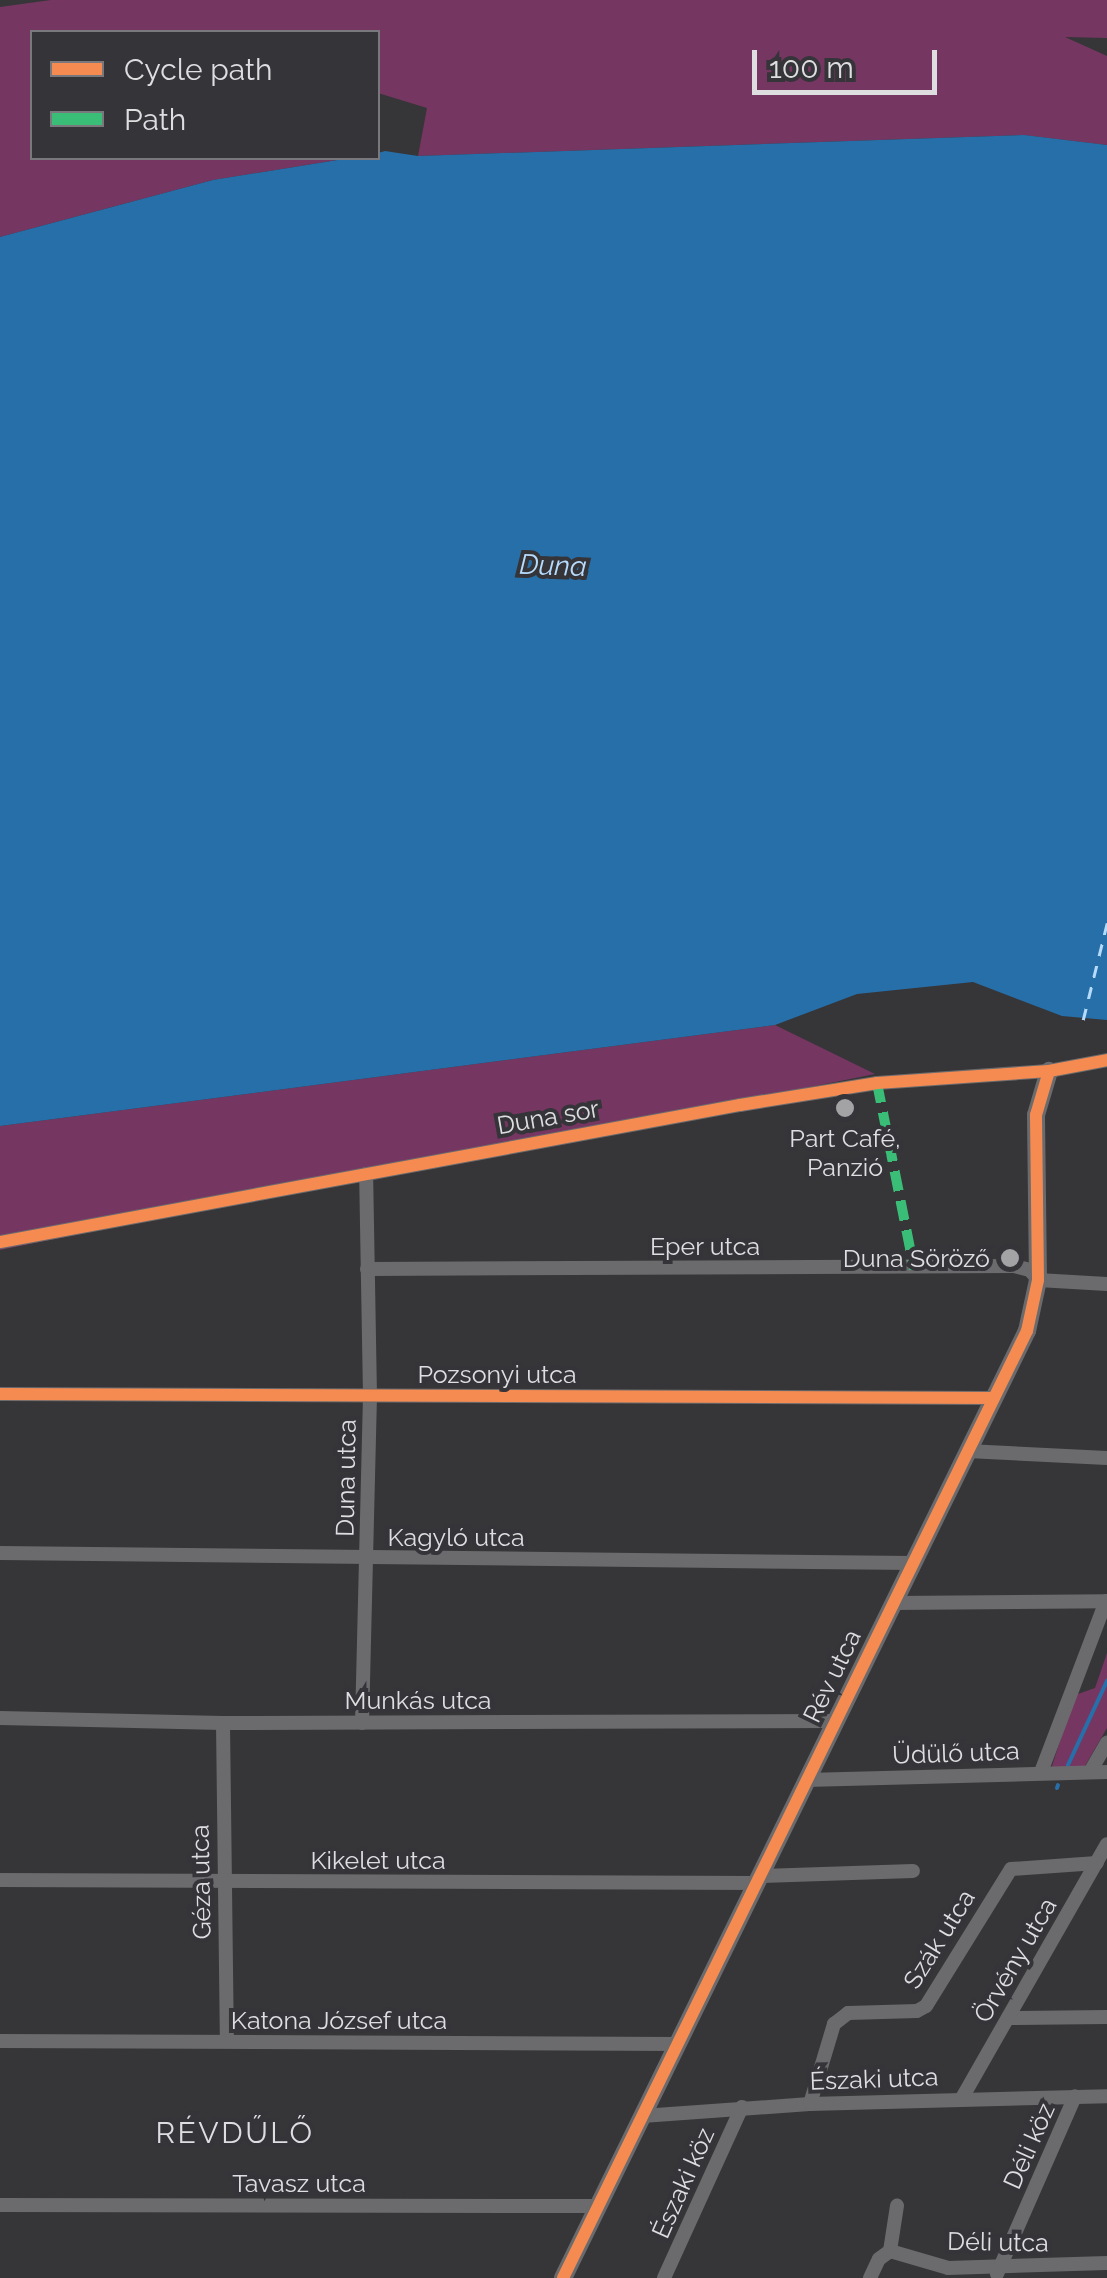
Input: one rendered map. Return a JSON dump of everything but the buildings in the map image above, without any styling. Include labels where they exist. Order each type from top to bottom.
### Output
[{"type":"street","name":"Duna sor","points":[[0,1242],[877,1082],[1049,1071],[1107,1060]]},
{"type":"street","name":"Rév utca","points":[[563,2278],[1026,1330],[1038,1280],[1036,1115],[1049,1071]]},
{"type":"street","name":"Duna utca","points":[[362,1723],[370,1396],[366,1174]]},
{"type":"street","name":"Eper utca","points":[[367,1270],[1014,1266],[1030,1270],[1038,1280],[1107,1284]]},
{"type":"street","name":"Pozsonyi utca","points":[[0,1394],[993,1398]]},
{"type":"street","points":[[967,1451],[1107,1458]]},
{"type":"street","name":"Kagyló utca","points":[[0,1553],[912,1563]]},
{"type":"street","points":[[893,1603],[1106,1601],[1041,1772]]},
{"type":"street","name":"Munkás utca","points":[[0,1718],[223,1723],[835,1721]]},
{"type":"street","name":"Géza utca","points":[[223,1723],[226,2042]]},
{"type":"street","points":[[1090,1772],[1107,1742]]},
{"type":"street","name":"Üdülő utca","points":[[806,1780],[1107,1772]]},
{"type":"street","name":"Örvény utca","points":[[962,2098],[1107,1844]]},
{"type":"street","name":"Szák utca","points":[[810,2104],[834,2024],[848,2013],[917,2011],[926,2006],[1010,1868],[1097,1863]]},
{"type":"street","points":[[758,1880],[913,1872]]},
{"type":"street","name":"Kikelet utca","points":[[0,1880],[758,1880]]},
{"type":"street","points":[[1008,2018],[1107,2018]]},
{"type":"street","name":"Katona József utca","points":[[0,2041],[677,2044]]},
{"type":"street","name":"Déli köz","points":[[997,2274],[1075,2096]]},
{"type":"street","name":"Északi utca","points":[[642,2116],[810,2104],[1107,2096]]},
{"type":"street","name":"Északi köz","points":[[664,2278],[742,2107]]},
{"type":"street","name":"Tavasz utca","points":[[0,2205],[598,2206]]},
{"type":"street","points":[[870,2278],[879,2259],[890,2251],[897,2206]]},
{"type":"street","name":"Déli utca","points":[[890,2251],[948,2268],[997,2274],[1107,2262]]},
{"type":"shaded area","points":[[51,0],[1107,0],[1107,38],[1065,37],[1107,56],[1107,145],[1023,135],[418,156],[427,108],[380,94],[380,30],[30,30],[30,160],[338,160],[213,180],[0,237],[0,7]]},
{"type":"shaded area","points":[[775,1025],[875,1074],[0,1250],[0,1126]]},
{"type":"shaded area","points":[[1107,1653],[1107,1728],[1082,1771],[1051,1769],[1075,1695],[1095,1688]]},
{"type":"water","name":"Duna","points":[[1024,135],[1107,145],[1107,1020],[1062,1016],[973,982],[857,994],[775,1025],[0,1126],[0,237],[213,180],[338,160],[380,160],[380,152],[385,151],[418,156]]},
{"type":"waterway","points":[[1068,1765],[1107,1681]]},
{"type":"ferry route","points":[[1083,1020],[1107,923]]},
{"type":"marked path","points":[[877,1083],[914,1269]]},
{"type":"cycle path","points":[[0,1242],[740,1105],[877,1083],[1049,1071],[1107,1060]]},
{"type":"cycle path","points":[[563,2278],[1027,1331],[1038,1280],[1036,1115],[1049,1071]]},
{"type":"cycle path","points":[[0,1394],[993,1398]]},
{"type":"place","name":"Part Café, Panzió","points":[[845,1108]]},
{"type":"place","name":"Duna Söröző","points":[[1010,1258]]},
{"type":"district","name":"RÉVDŰLŐ","points":[[235,2133]]}]
